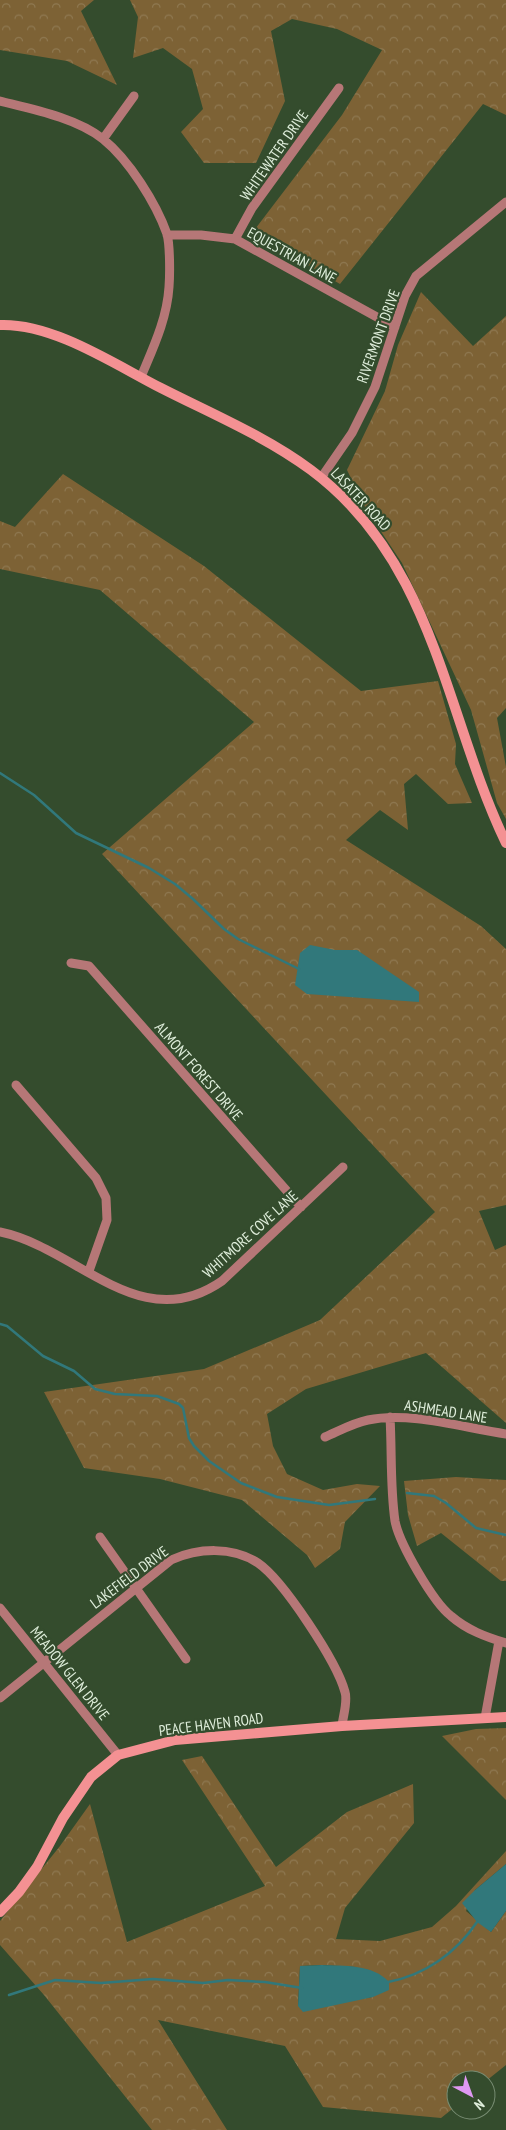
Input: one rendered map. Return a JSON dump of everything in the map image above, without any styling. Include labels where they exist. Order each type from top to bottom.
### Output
[{"type":"street","name":"WHITEWATER DRIVE","points":[[235,239],[252,208],[339,88]]},
{"type":"street","points":[[103,139],[134,96]]},
{"type":"street","points":[[0,101],[48,113],[103,139],[126,162],[151,202],[167,235],[169,287],[162,326],[141,377]]},
{"type":"street","name":"RIVERMONT DRIVE","points":[[321,478],[352,433],[375,387],[405,296],[416,276],[506,202]]},
{"type":"street","name":"EQUESTRIAN LANE","points":[[167,235],[201,235],[235,239],[395,327]]},
{"type":"street","name":"LASATER ROAD","points":[[0,325],[24,326],[54,334],[141,377],[268,442],[321,478],[344,498],[371,529],[409,586],[448,687],[483,791],[506,844]]},
{"type":"street","name":"ALMONT FOREST DRIVE","points":[[71,963],[88,966],[301,1207]]},
{"type":"street","points":[[16,1085],[96,1178],[106,1198],[107,1220],[89,1271]]},
{"type":"street","name":"WHITMORE COVE LANE","points":[[0,1232],[44,1249],[89,1271],[120,1290],[143,1299],[172,1301],[210,1290],[222,1281],[343,1167]]},
{"type":"street","points":[[390,1417],[395,1521],[405,1550],[449,1615],[483,1636],[503,1642],[485,1718]]},
{"type":"street","name":"ASHMEAD LANE","points":[[325,1437],[368,1420],[390,1417],[410,1417],[506,1434]]},
{"type":"street","points":[[100,1537],[186,1659]]},
{"type":"street","name":"LAKEFIELD DRIVE","points":[[0,1698],[171,1560],[186,1553],[214,1550],[237,1554],[257,1563],[272,1575],[288,1597],[338,1673],[346,1694],[342,1726]]},
{"type":"street","name":"MEADOW GLEN DRIVE","points":[[0,1608],[118,1755]]},
{"type":"street","name":"PEACE HAVEN ROAD","points":[[0,1912],[19,1892],[37,1867],[63,1818],[91,1777],[118,1755],[175,1740],[342,1726],[506,1717]]},
{"type":"green space","points":[[0,0],[94,0],[81,11],[117,85],[67,61],[0,50]]},
{"type":"green space","points":[[130,0],[506,0],[506,115],[483,104],[340,284],[252,233],[342,115],[382,50],[337,29],[292,19],[271,31],[285,101],[256,163],[204,163],[181,132],[203,109],[192,69],[163,48],[133,58],[138,17]]},
{"type":"green space","points":[[421,292],[473,346],[506,316],[506,708],[497,718],[506,767],[506,819],[497,803],[471,710],[402,563],[366,509],[347,470],[385,391],[398,345]]},
{"type":"green space","points":[[63,474],[204,566],[361,691],[438,681],[456,744],[455,764],[472,803],[448,804],[416,774],[404,784],[408,830],[380,810],[346,840],[481,926],[506,949],[506,1205],[479,1211],[495,1250],[506,1245],[506,1423],[426,1353],[306,1389],[267,1414],[273,1446],[287,1474],[323,1490],[357,1484],[380,1486],[345,1522],[340,1549],[315,1568],[307,1555],[242,1500],[160,1479],[84,1468],[44,1392],[204,1369],[320,1320],[435,1212],[102,854],[254,722],[100,590],[0,569],[0,521],[15,527]]},
{"type":"green space","points":[[456,1477],[506,1480],[506,1581],[501,1581],[441,1533],[417,1546],[408,1515],[404,1481]]},
{"type":"green space","points":[[506,1728],[506,1800],[442,1736],[476,1729]]},
{"type":"green space","points":[[202,1756],[276,1867],[347,1812],[413,1784],[414,1823],[345,1908],[336,1939],[380,1941],[432,1927],[456,1906],[506,1851],[506,1864],[475,1890],[466,1911],[491,1932],[506,1911],[506,2065],[496,2073],[496,2070],[446,2070],[446,2114],[441,2118],[323,2107],[285,2046],[158,2020],[227,2130],[152,2130],[44,1995],[0,1945],[0,1921],[60,1846],[90,1804],[127,1942],[265,1886],[182,1760]],"holes":[[[300,1966],[356,1967],[373,1997],[298,2006]]]},
{"type":"water","points":[[310,945],[335,950],[357,950],[419,992],[419,1002],[307,994],[295,985],[300,953]]},
{"type":"water","points":[[506,1864],[506,1911],[491,1932],[477,1922],[462,1903]]},
{"type":"water","points":[[322,1965],[367,1969],[382,1976],[389,1982],[389,1990],[373,1997],[303,2012],[298,2006],[300,1966]]},
{"type":"waterway","points":[[0,773],[34,795],[76,833],[149,868],[175,884],[224,929],[238,939],[299,969]]},
{"type":"waterway","points":[[0,1324],[7,1326],[43,1356],[74,1371],[95,1389],[115,1394],[157,1396],[179,1404],[183,1408],[189,1438],[194,1446],[209,1461],[241,1483],[277,1497],[329,1505],[375,1499]]},
{"type":"waterway","points":[[407,1493],[434,1496],[446,1503],[476,1528],[506,1535]]},
{"type":"waterway","points":[[388,1982],[415,1974],[438,1961],[449,1953],[477,1922]]},
{"type":"waterway","points":[[9,1995],[55,1980],[101,1983],[153,1979],[203,1983],[228,1980],[265,1982],[302,1988]]}]
